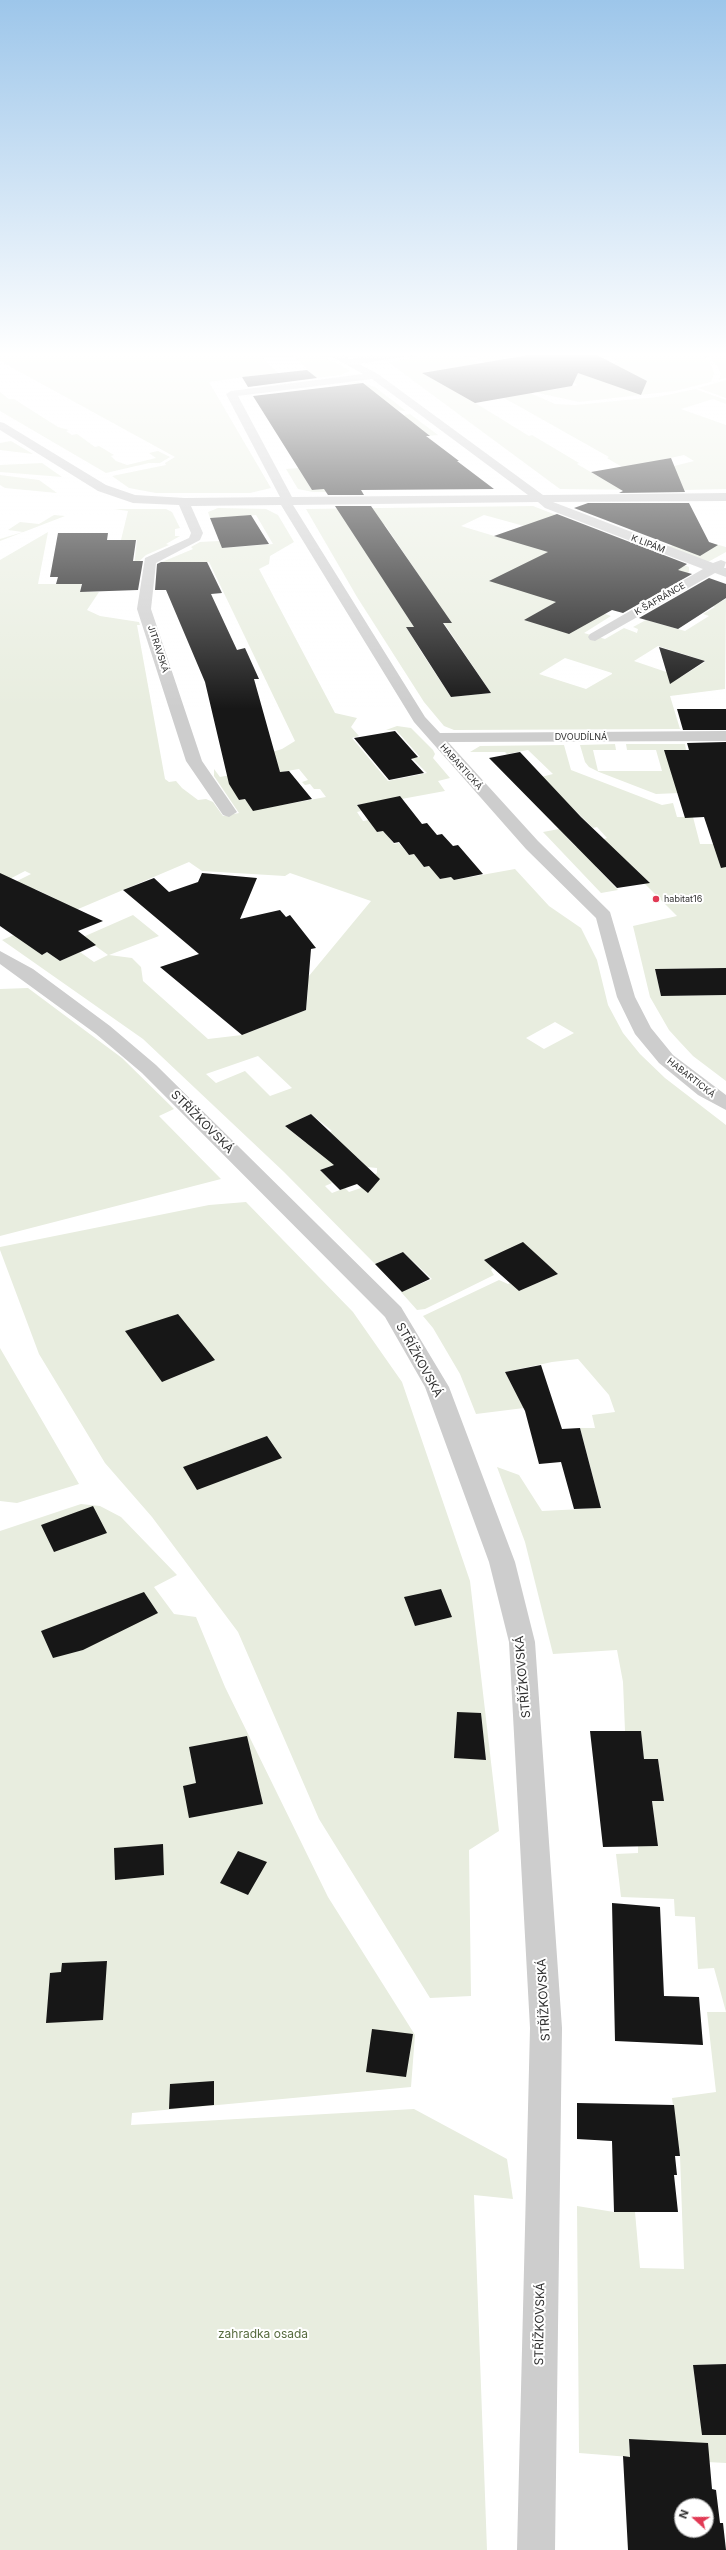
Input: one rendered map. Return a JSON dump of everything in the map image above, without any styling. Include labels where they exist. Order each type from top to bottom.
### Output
[{"type":"street","points":[[75,471],[111,493],[133,499],[186,502],[726,497]]},
{"type":"street","name":"HABARTICKÁ","points":[[273,471],[285,493],[288,508],[419,719],[532,845],[604,916],[626,996],[642,1030],[666,1059],[705,1091],[726,1104]]},
{"type":"street","name":"K LIPÁM","points":[[502,471],[549,505],[720,571]]},
{"type":"street","name":"JITRAVSKÁ","points":[[186,502],[185,508],[197,533],[194,540],[150,561],[144,609],[194,761],[229,812]]},
{"type":"street","name":"K ŠAFRÁNCE","points":[[595,637],[720,571],[726,562]]},
{"type":"street","name":"DVOUDÍLNÁ","points":[[435,738],[726,736]]},
{"type":"street","name":"STŘÍŽKOVSKÁ","points":[[0,956],[27,973],[104,1030],[149,1069],[392,1312],[436,1388],[502,1562],[522,1642],[546,2028],[536,2550]]},
{"type":"green space","points":[[53,471],[62,477],[0,472]]},
{"type":"green space","points":[[103,471],[115,471],[106,473]]},
{"type":"green space","points":[[137,471],[261,471],[271,488],[250,493],[156,493],[129,488],[112,476]]},
{"type":"green space","points":[[287,471],[301,471],[312,490],[338,487],[339,492],[313,492],[298,489]]},
{"type":"green space","points":[[536,471],[589,471],[601,478],[632,473],[629,471],[726,471],[726,489],[684,490],[678,476],[648,490],[560,489]]},
{"type":"green space","points":[[0,475],[39,480],[57,493],[5,488],[0,485]]},
{"type":"green space","points":[[533,506],[689,567],[689,572],[635,603],[636,606],[602,595],[583,606],[611,616],[584,633],[605,639],[624,628],[637,633],[638,629],[633,627],[646,620],[685,631],[709,616],[703,614],[715,607],[712,606],[726,599],[725,689],[670,696],[680,729],[454,730],[444,726],[424,702],[357,597],[306,509]],"holes":[[[484,515],[524,526],[501,538],[461,526]],[[385,525],[451,623],[444,623],[491,693],[451,697],[407,628],[414,627],[350,528]],[[549,606],[593,619],[525,620]],[[658,646],[705,661],[681,677],[634,661]],[[565,658],[612,673],[586,689],[539,674]]]},
{"type":"green space","points":[[218,508],[266,509],[278,515],[294,542],[270,556],[269,564],[259,569],[335,713],[357,718],[351,727],[359,736],[352,738],[388,781],[427,773],[412,758],[420,757],[396,730],[386,730],[397,726],[411,728],[433,750],[435,754],[433,758],[450,778],[438,781],[445,791],[357,805],[361,811],[357,812],[363,821],[369,820],[377,832],[384,831],[394,844],[399,843],[409,855],[414,854],[424,867],[430,866],[440,879],[451,877],[454,880],[515,869],[549,906],[581,928],[597,960],[608,1005],[623,1033],[640,1054],[665,1078],[726,1125],[726,2012],[714,1968],[698,1969],[695,1917],[675,1916],[674,1899],[621,1897],[616,1854],[638,1853],[638,1846],[658,1846],[652,1801],[664,1801],[658,1759],[644,1759],[640,1731],[625,1731],[623,1682],[617,1650],[553,1654],[525,1542],[497,1467],[519,1475],[542,1511],[601,1508],[580,1428],[595,1428],[592,1415],[615,1412],[609,1395],[578,1359],[552,1362],[505,1372],[524,1408],[476,1414],[460,1374],[433,1328],[423,1316],[499,1280],[508,1284],[510,1283],[519,1291],[558,1274],[523,1243],[485,1260],[493,1268],[491,1270],[494,1275],[425,1309],[417,1310],[401,1292],[432,1279],[403,1252],[375,1264],[284,1172],[143,1039],[2,940],[21,932],[42,955],[47,952],[60,961],[80,952],[94,962],[108,955],[83,937],[133,915],[159,936],[109,955],[132,958],[141,967],[143,981],[208,1039],[242,1035],[306,1010],[308,990],[299,988],[371,901],[290,873],[285,876],[202,871],[189,862],[57,918],[56,899],[35,889],[17,899],[13,883],[31,874],[25,871],[0,884],[0,560],[48,532],[38,584],[81,584],[80,592],[99,592],[87,610],[100,616],[139,622],[140,625],[137,625],[165,779],[169,782],[176,781],[182,788],[198,800],[206,799],[213,802],[223,816],[239,813],[214,776],[214,769],[220,777],[235,774],[239,799],[237,800],[245,799],[254,810],[326,797],[320,789],[314,789],[310,784],[305,785],[302,782],[308,780],[299,769],[269,774],[269,753],[282,749],[295,741],[209,562],[162,562],[193,549],[191,547],[200,542],[219,541],[223,548],[273,544],[256,515],[210,518],[208,512]],"holes":[[[555,1022],[574,1033],[544,1049],[526,1038]],[[258,1056],[292,1088],[270,1096],[245,1071],[216,1083],[206,1074]],[[311,1114],[332,1131],[306,1143],[285,1126]],[[357,1157],[367,1167],[377,1168],[377,1173],[358,1184],[361,1188],[349,1192],[345,1188],[332,1193],[325,1186],[332,1183],[320,1170]]]},
{"type":"green space","points":[[114,509],[166,509],[172,512],[180,528],[175,529],[175,536],[180,536],[166,544],[169,545],[146,555],[134,566],[137,540],[121,540],[128,511]]},
{"type":"green space","points":[[54,515],[65,516],[0,541],[0,539],[23,532],[8,530],[20,522],[39,524]]},
{"type":"green space","points":[[678,543],[705,553],[715,544],[726,547],[726,552],[708,562],[668,547]]},
{"type":"green space","points":[[615,744],[616,750],[593,750],[598,771],[662,771],[656,750],[627,750],[626,744],[685,744],[686,750],[726,791],[656,794],[599,772],[589,767],[585,762],[580,745]]},
{"type":"green space","points":[[564,745],[571,770],[662,805],[673,803],[677,817],[693,817],[700,844],[726,844],[726,968],[655,969],[661,996],[726,995],[726,1081],[693,1056],[669,1030],[650,997],[633,926],[677,916],[645,884],[649,882],[627,861],[596,867],[618,890],[601,893],[543,832],[559,829],[576,847],[607,838],[597,827],[593,828],[541,777],[553,774],[528,750],[507,754],[505,752],[470,752],[480,746]]},
{"type":"green space","points":[[28,988],[122,1058],[174,1109],[159,1116],[221,1179],[0,1236],[0,989]]},
{"type":"green space","points":[[246,1202],[353,1312],[402,1382],[470,1581],[499,1831],[469,1850],[471,1996],[430,1998],[319,1819],[238,1632],[152,1517],[105,1463],[39,1354],[0,1250],[0,1247],[209,1205]]},
{"type":"green space","points":[[0,1348],[79,1484],[17,1503],[0,1501]]},
{"type":"green space","name":"zahradka osada","points":[[81,1504],[100,1506],[121,1517],[177,1575],[154,1587],[174,1614],[196,1617],[225,1687],[328,1897],[415,2035],[411,2087],[132,2113],[131,2125],[414,2109],[507,2159],[513,2199],[474,2195],[487,2550],[0,2550],[0,1531]]},
{"type":"green space","points":[[707,2012],[726,2012],[726,2364],[693,2365],[700,2421],[726,2435],[726,2463],[670,2460],[629,2439],[630,2457],[579,2453],[577,2206],[614,2212],[635,2212],[640,2268],[684,2269],[680,2156],[672,2098],[716,2092]]},
{"type":"building","points":[[300,471],[470,471],[494,489],[361,490],[364,495],[328,495],[324,489],[312,490]]},
{"type":"building","points":[[676,471],[685,492],[619,493],[623,491],[591,472]]},
{"type":"building","points":[[588,503],[689,503],[709,542],[718,545],[700,556],[574,508]]},
{"type":"building","points":[[335,506],[371,506],[452,623],[443,623],[491,693],[451,697],[406,627],[414,627]]},
{"type":"building","points":[[557,514],[687,564],[678,570],[692,574],[623,613],[612,610],[569,634],[524,620],[556,602],[489,581],[548,552],[494,536]]},
{"type":"building","points":[[251,515],[269,544],[222,548],[210,518]]},
{"type":"building","points":[[58,533],[108,533],[107,540],[136,540],[133,561],[143,561],[138,590],[80,592],[82,584],[56,584],[58,577],[50,577]]},
{"type":"building","points":[[161,562],[207,562],[222,593],[211,594],[237,650],[245,648],[259,679],[254,679],[280,772],[289,771],[312,799],[253,811],[245,799],[239,800],[229,784],[205,682],[166,590],[155,590],[157,564]]},
{"type":"building","points":[[709,578],[726,584],[726,598],[678,629],[639,618]]},
{"type":"building","points":[[659,647],[705,661],[670,684]]},
{"type":"building","points":[[677,709],[726,709],[726,730],[683,730]]},
{"type":"building","points":[[395,731],[418,757],[411,759],[424,773],[389,780],[354,738]]},
{"type":"building","points":[[726,742],[726,867],[721,868],[704,817],[685,818],[664,750],[689,750],[687,743]]},
{"type":"building","points":[[520,752],[581,817],[650,883],[617,888],[489,758]]},
{"type":"building","points":[[400,796],[422,824],[427,823],[437,835],[442,834],[453,846],[458,845],[483,874],[454,880],[451,877],[440,879],[429,866],[424,867],[414,854],[409,855],[399,842],[394,843],[383,831],[377,832],[357,805]]},
{"type":"building","points":[[0,873],[103,921],[78,931],[96,945],[60,961],[47,952],[42,955],[0,926]]},
{"type":"building","points":[[202,873],[257,878],[240,919],[280,910],[286,917],[290,915],[316,948],[311,949],[306,1010],[242,1035],[160,967],[199,954],[123,890],[154,878],[169,892],[198,882]]},
{"type":"building","points":[[726,968],[726,995],[661,996],[655,969]]},
{"type":"building","points":[[311,1114],[380,1179],[368,1193],[357,1184],[340,1190],[320,1170],[334,1165],[285,1126]]},
{"type":"building","points":[[523,1242],[558,1274],[519,1291],[484,1260]]},
{"type":"building","points":[[403,1252],[430,1279],[402,1292],[375,1264]]},
{"type":"building","points":[[178,1314],[215,1360],[162,1382],[125,1331]]},
{"type":"building","points":[[541,1365],[562,1429],[580,1428],[601,1508],[574,1509],[561,1462],[539,1464],[525,1411],[505,1372]]},
{"type":"building","points":[[267,1436],[282,1458],[197,1490],[183,1467]]},
{"type":"building","points":[[93,1506],[107,1533],[54,1552],[41,1525]]},
{"type":"building","points":[[441,1589],[452,1617],[415,1626],[404,1597]]},
{"type":"building","points":[[144,1592],[158,1613],[83,1650],[53,1658],[41,1631]]},
{"type":"building","points":[[457,1712],[481,1713],[486,1760],[454,1758]]},
{"type":"building","points":[[590,1731],[641,1731],[644,1759],[658,1759],[664,1801],[652,1801],[658,1846],[603,1847]]},
{"type":"building","points":[[247,1736],[263,1804],[189,1818],[183,1786],[196,1783],[189,1747]]},
{"type":"building","points":[[163,1844],[164,1875],[115,1880],[114,1848]]},
{"type":"building","points":[[238,1851],[267,1862],[248,1895],[220,1883]]},
{"type":"building","points":[[612,1903],[660,1907],[664,1996],[699,1997],[703,2045],[615,2041]]},
{"type":"building","points":[[107,1961],[103,2020],[46,2023],[50,1973],[61,1972],[62,1963]]},
{"type":"building","points":[[372,2029],[413,2034],[406,2077],[366,2072]]},
{"type":"building","points":[[214,2081],[214,2105],[169,2109],[170,2084]]},
{"type":"building","points":[[577,2103],[674,2105],[680,2156],[675,2156],[677,2175],[674,2175],[678,2212],[614,2212],[612,2141],[577,2139]]},
{"type":"building","points":[[726,2364],[726,2435],[702,2435],[693,2365]]},
{"type":"building","points":[[629,2439],[708,2443],[712,2489],[716,2490],[720,2523],[723,2523],[726,2550],[628,2550],[623,2456],[630,2457]]},
{"type":"place","name":"habitat16","points":[[656,899]]}]
